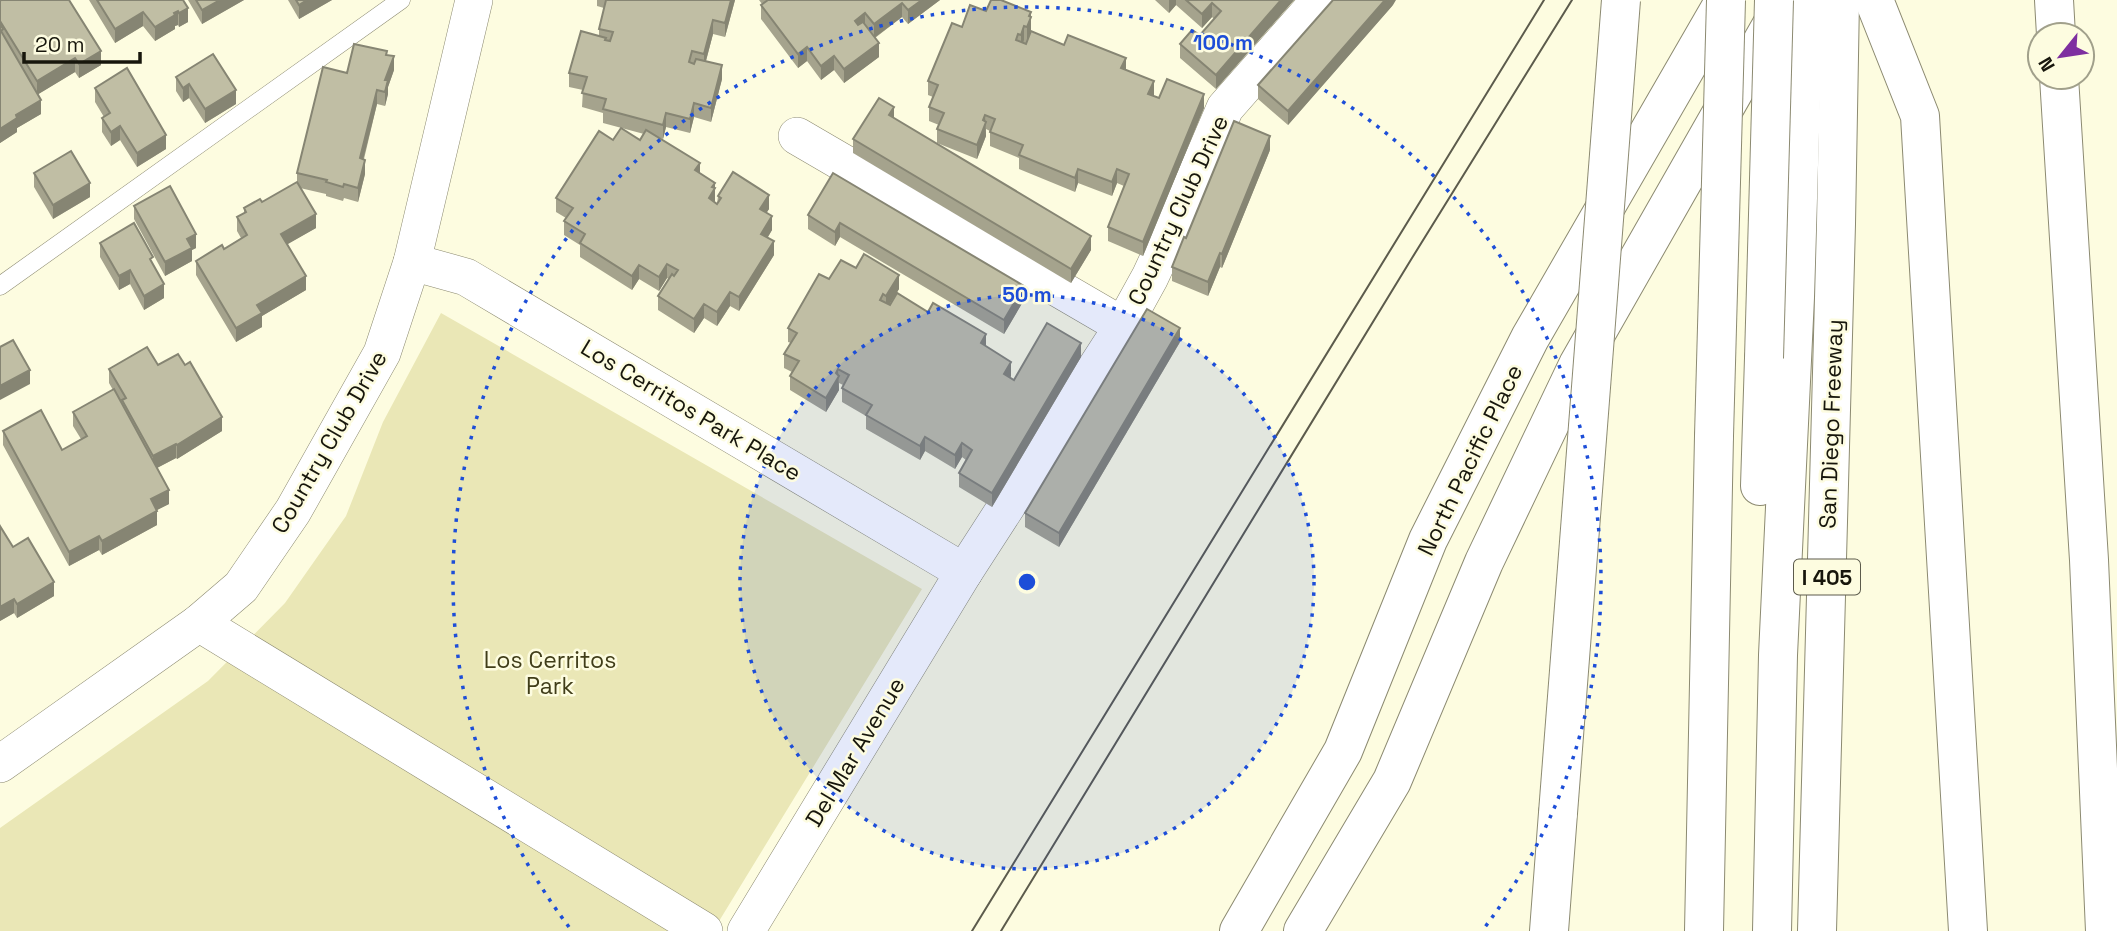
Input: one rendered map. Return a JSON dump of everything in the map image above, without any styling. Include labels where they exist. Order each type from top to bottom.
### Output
[{"type":"main road","points":[[1549,931],[1621,0]]},
{"type":"main road","points":[[1704,931],[1725,0]]},
{"type":"main road","name":"North Pacific Place","points":[[1239,931],[1343,751],[1428,540],[1530,338],[1725,0]]},
{"type":"main road","points":[[1747,931],[1774,0]]},
{"type":"main road","points":[[1303,931],[1392,781],[1484,562],[1578,365],[1787,0]]},
{"type":"main road","points":[[1772,931],[1778,655],[1795,297],[1804,0]]},
{"type":"main road","name":"San Diego Freeway","points":[[1818,931],[1840,0]]},
{"type":"main road","points":[[1874,0],[1920,116],[1968,931]]},
{"type":"main road","points":[[2054,0],[2055,21]]},
{"type":"main road","points":[[2060,91],[2089,560],[2105,931]]},
{"type":"main road","points":[[2089,560],[2117,803]]},
{"type":"street","name":"Country Club Drive","points":[[0,764],[199,623],[241,587],[293,511],[382,353],[412,262],[474,0]]},
{"type":"street","name":"Country Club Drive","points":[[964,572],[1123,327],[1150,277],[1225,108],[1320,0]]},
{"type":"street","name":"Country Club Drive","points":[[797,136],[1123,327]]},
{"type":"street","name":"Los Cerritos Park Place","points":[[412,262],[466,277],[964,572]]},
{"type":"street","name":"Del Mar Avenue","points":[[746,931],[964,572]]},
{"type":"street","points":[[199,623],[704,931]]},
{"type":"lane","points":[[0,286],[401,0]]},
{"type":"green space","name":"Los Cerritos Park","points":[[441,313],[922,589],[713,931],[0,931],[0,828],[208,681],[285,603],[346,516],[383,422]]},
{"type":"building","points":[[1,0],[69,0],[101,51],[79,64],[75,58],[37,81],[0,21]]},
{"type":"building","points":[[97,0],[183,0],[188,8],[174,13],[175,15],[155,27],[143,12],[115,29]]},
{"type":"building","points":[[196,0],[220,0],[202,10]]},
{"type":"building","points":[[606,0],[731,0],[725,23],[713,20],[704,54],[692,51],[689,62],[694,64],[696,59],[722,65],[711,108],[694,103],[690,119],[666,113],[663,125],[603,109],[606,99],[582,93],[587,77],[569,73],[581,31],[610,41],[613,32],[599,29]]},
{"type":"building","points":[[768,0],[922,0],[908,10],[902,3],[874,24],[865,13],[855,21],[858,25],[863,22],[879,43],[844,69],[834,56],[821,66],[807,47],[798,54],[761,5]]},
{"type":"building","points":[[991,0],[1001,0],[1031,12],[1027,27],[1024,26],[1016,40],[1026,44],[1031,31],[1064,45],[1068,35],[1126,58],[1121,68],[1154,81],[1148,94],[1159,98],[1167,79],[1204,94],[1143,242],[1108,227],[1129,174],[1117,169],[1112,182],[1078,169],[1075,178],[1019,155],[1023,145],[990,132],[995,119],[985,115],[983,120],[986,122],[977,145],[937,129],[944,113],[929,107],[938,85],[928,81],[952,23],[962,27],[970,5],[986,11]]},
{"type":"building","points":[[1186,0],[1281,0],[1216,75],[1180,44],[1192,30],[1200,35],[1221,11],[1212,3],[1202,14]]},
{"type":"building","points":[[1333,0],[1385,0],[1288,111],[1258,85]]},
{"type":"building","points":[[0,24],[3,29],[1,31],[41,100],[16,115],[17,118],[0,129]]},
{"type":"building","points":[[354,44],[387,51],[386,55],[394,56],[385,80],[388,80],[385,92],[377,90],[360,158],[365,160],[358,188],[344,184],[343,187],[297,173],[323,67],[347,73]]},
{"type":"building","points":[[213,54],[236,90],[205,109],[189,84],[183,88],[176,77]]},
{"type":"building","points":[[127,68],[166,135],[137,153],[120,126],[111,132],[102,118],[110,113],[95,88]]},
{"type":"building","points":[[879,98],[894,107],[889,115],[1091,236],[1071,269],[853,139]]},
{"type":"building","points":[[1234,121],[1270,136],[1208,282],[1172,267]]},
{"type":"building","points":[[621,128],[640,140],[646,130],[700,163],[695,170],[715,183],[709,198],[717,204],[721,198],[718,196],[733,172],[769,195],[760,209],[772,216],[761,234],[774,241],[739,297],[730,292],[717,312],[704,304],[694,319],[658,296],[672,274],[674,276],[678,270],[667,264],[659,277],[639,265],[632,276],[580,243],[585,234],[564,221],[573,208],[556,198],[599,131],[613,140]]},
{"type":"building","points":[[71,151],[90,183],[53,205],[34,173]]},
{"type":"building","points":[[833,173],[1024,286],[1004,320],[840,223],[835,232],[808,215]]},
{"type":"building","points":[[297,182],[316,214],[281,234],[306,276],[257,305],[262,313],[236,328],[196,261],[222,245],[224,249],[247,235],[237,217],[246,212],[244,208],[260,199],[262,202]]},
{"type":"building","points":[[170,186],[196,234],[187,239],[192,248],[165,262],[134,206]]},
{"type":"building","points":[[134,223],[164,284],[144,296],[130,270],[119,276],[100,243]]},
{"type":"building","points":[[864,254],[899,275],[886,296],[883,294],[880,300],[890,305],[897,293],[928,312],[933,303],[986,334],[981,343],[1011,362],[1004,374],[1014,380],[1047,323],[1081,343],[992,493],[959,473],[972,450],[962,443],[955,455],[925,437],[920,446],[866,415],[872,405],[842,388],[849,375],[838,369],[836,373],[839,376],[826,398],[790,376],[799,361],[784,354],[797,333],[788,328],[819,274],[829,279],[841,260],[856,268]]},
{"type":"building","points":[[1147,309],[1180,328],[1059,533],[1025,513]]},
{"type":"building","points":[[13,340],[30,370],[0,386],[0,347]]},
{"type":"building","points":[[147,347],[158,365],[178,354],[185,365],[190,362],[222,417],[177,445],[153,456],[122,400],[126,398],[109,369]]},
{"type":"building","points":[[114,389],[169,490],[151,499],[157,511],[102,541],[99,536],[69,552],[3,431],[41,410],[62,450],[87,436],[73,412]]},
{"type":"building","points":[[0,526],[13,547],[28,538],[54,582],[17,604],[14,599],[0,607]]},
{"type":"tram line","points":[[972,931],[1544,0]]},
{"type":"tram line","points":[[1001,931],[1572,0]]}]
